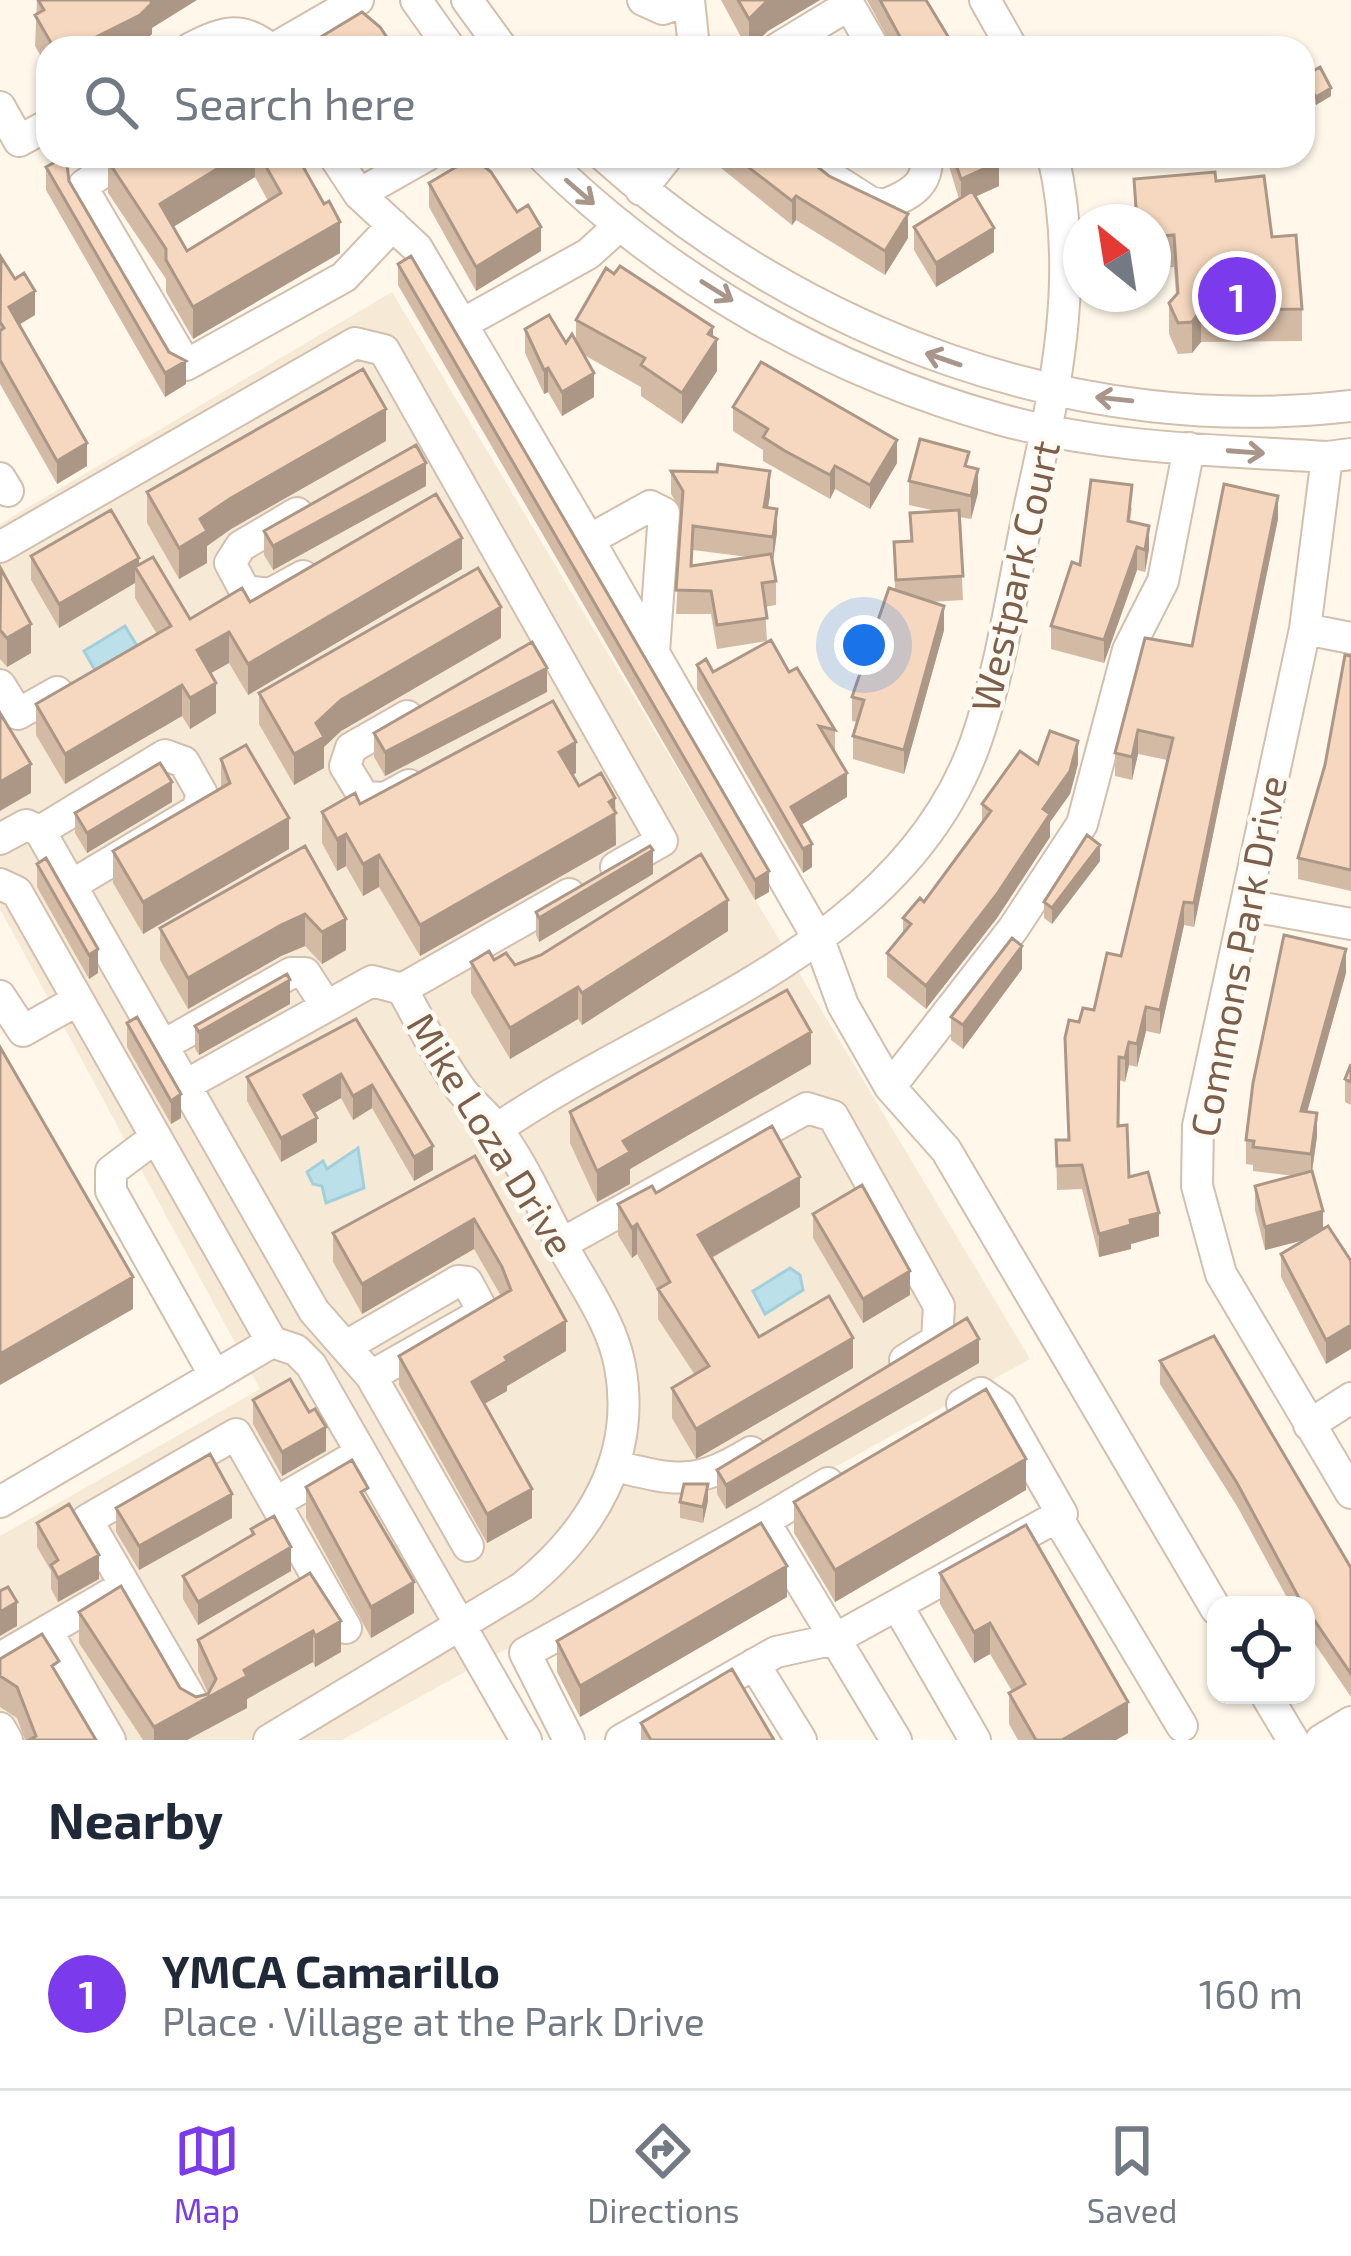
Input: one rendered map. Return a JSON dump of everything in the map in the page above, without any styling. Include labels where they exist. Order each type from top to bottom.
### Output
[{"type":"street","points":[[294,36],[358,0]]},
{"type":"street","points":[[416,0],[442,36]]},
{"type":"street","points":[[466,0],[493,36]]},
{"type":"street","points":[[985,0],[1005,36]]},
{"type":"street","points":[[672,2],[690,36]]},
{"type":"street","points":[[798,36],[849,5],[867,36]]},
{"type":"street","points":[[214,36],[223,31],[256,36]]},
{"type":"street","points":[[0,107],[20,141],[36,132]]},
{"type":"street","points":[[106,168],[84,185],[86,194],[186,365],[344,277],[393,225]]},
{"type":"street","points":[[342,168],[359,194],[417,248],[819,940],[843,1005],[890,1087],[946,1150],[1208,1596]]},
{"type":"street","points":[[359,194],[405,168]]},
{"type":"street","points":[[556,168],[620,225],[811,349],[870,376],[1000,420],[1047,429],[1189,448],[1339,455]]},
{"type":"street","points":[[617,168],[727,254],[849,321],[938,358],[1056,390],[1236,410],[1351,406]]},
{"type":"street","points":[[641,190],[658,168]]},
{"type":"street","points":[[817,168],[870,202],[884,205],[920,185],[928,168]]},
{"type":"street","name":"Westpark Court","points":[[497,1129],[819,940],[905,857],[945,805],[974,746],[1056,390],[1068,268],[1056,168]]},
{"type":"street","points":[[462,324],[588,254],[620,225]]},
{"type":"street","points":[[0,547],[356,343],[384,350],[424,442],[570,702],[680,873]]},
{"type":"street","points":[[890,1087],[1013,929],[1082,824],[1128,650],[1163,581],[1189,448]]},
{"type":"street","name":"Commons Park Drive","points":[[1339,455],[1198,1126],[1197,1186],[1221,1274],[1351,1493]]},
{"type":"street","points":[[318,502],[241,546],[230,563],[245,591],[270,594],[328,562]]},
{"type":"street","points":[[589,540],[650,506],[664,513],[654,652]]},
{"type":"street","points":[[1305,629],[1351,638]]},
{"type":"street","points":[[0,685],[9,719],[57,692]]},
{"type":"street","points":[[429,703],[351,748],[345,766],[364,797],[385,798],[443,768]]},
{"type":"street","points":[[40,831],[164,755],[184,762],[202,794],[197,810],[70,886]]},
{"type":"street","points":[[0,839],[26,825],[40,831],[314,1310],[371,1376],[468,1546]]},
{"type":"street","points":[[184,1086],[372,981],[402,989],[662,841]]},
{"type":"street","points":[[4,884],[78,1000],[272,1342],[296,1350],[310,1365],[526,1740]]},
{"type":"street","points":[[1246,905],[1351,923]]},
{"type":"street","points":[[497,934],[514,964]]},
{"type":"street","points":[[162,1046],[291,973],[305,973],[325,1004]]},
{"type":"street","name":"Mike Loza Drive","points":[[268,1740],[460,1625],[559,1557],[593,1514],[615,1466],[624,1412],[620,1364],[603,1317],[497,1129],[458,1088],[402,989]]},
{"type":"street","points":[[0,996],[23,1031],[78,1000]]},
{"type":"street","points":[[561,1244],[807,1108],[833,1117],[939,1306],[937,1340],[876,1377]]},
{"type":"street","points":[[156,1137],[111,1172],[111,1191],[215,1376]]},
{"type":"street","points":[[348,1345],[458,1281],[466,1282],[480,1306],[477,1316],[371,1376]]},
{"type":"street","points":[[0,1502],[272,1342]]},
{"type":"street","points":[[621,1740],[776,1652],[836,1639],[1061,1514],[1001,1407],[981,1393],[942,1416]]},
{"type":"street","points":[[1309,1425],[1351,1398]]},
{"type":"street","points":[[197,1709],[180,1659],[125,1586],[87,1520],[236,1434],[275,1503],[308,1583],[346,1628]]},
{"type":"street","points":[[615,1466],[688,1481],[712,1475],[773,1438]]},
{"type":"street","points":[[275,1503],[362,1453]]},
{"type":"street","points":[[569,1740],[525,1653],[863,1462]]},
{"type":"street","points":[[1057,1516],[1177,1736]]},
{"type":"street","points":[[764,1521],[896,1740]]},
{"type":"street","points":[[0,1658],[125,1586]]},
{"type":"street","points":[[897,1605],[975,1740]]},
{"type":"street","points":[[47,1631],[110,1740]]},
{"type":"street","points":[[754,1664],[801,1740]]},
{"type":"street","points":[[1271,1704],[1293,1740]]},
{"type":"street","points":[[1321,1740],[1351,1722]]},
{"type":"street","points":[[0,1728],[7,1740]]},
{"type":"shaded area","points":[[392,292],[1030,1359],[342,1740],[0,1740],[0,1536],[260,1389],[0,909],[0,524]]},
{"type":"water","points":[[125,626],[139,649],[95,670],[84,651]]},
{"type":"water","points":[[358,1148],[364,1188],[326,1203],[322,1186],[313,1184],[307,1172],[323,1161],[327,1169]]},
{"type":"water","points":[[790,1268],[800,1275],[803,1290],[765,1314],[753,1291]]},
{"type":"building","points":[[38,0],[152,3],[140,15],[98,36],[47,36],[35,15],[44,10]]},
{"type":"building","points":[[738,0],[768,0],[749,19]]},
{"type":"building","points":[[880,0],[926,0],[948,36],[900,36]]},
{"type":"building","points":[[362,12],[386,36],[322,36]]},
{"type":"building","points":[[1320,67],[1331,88],[1316,97],[1315,95],[1315,70]]},
{"type":"building","points":[[47,168],[67,168],[69,181],[169,352],[186,361],[165,373]]},
{"type":"building","points":[[113,168],[218,168],[160,204],[187,251],[281,193],[267,168],[304,168],[340,222],[193,307],[166,260],[166,249]]},
{"type":"building","points":[[454,168],[486,168],[517,212],[528,205],[541,227],[476,267],[429,183]]},
{"type":"building","points":[[749,168],[819,168],[908,214],[885,251],[796,196],[792,201]]},
{"type":"building","points":[[957,168],[986,168],[961,179]]},
{"type":"building","points":[[1215,172],[1216,181],[1264,176],[1272,237],[1296,235],[1302,309],[1201,310],[1192,322],[1178,323],[1171,307],[1178,293],[1171,204],[1136,204],[1134,179]]},
{"type":"building","points":[[972,191],[994,228],[936,263],[914,227]]},
{"type":"building","points":[[411,256],[769,871],[755,880],[398,264]]},
{"type":"building","points":[[1,257],[15,279],[24,273],[35,291],[9,307],[87,443],[57,461],[0,360],[4,328],[0,322]]},
{"type":"building","points":[[620,266],[713,327],[708,334],[717,339],[682,393],[641,365],[645,358],[576,320],[606,268],[614,274]]},
{"type":"building","points":[[549,315],[566,343],[572,334],[594,373],[562,392],[548,368],[544,370],[525,329]]},
{"type":"building","points":[[761,362],[897,440],[870,485],[835,466],[830,475],[785,451],[763,437],[768,429],[733,407]]},
{"type":"building","points":[[363,369],[386,409],[231,498],[200,519],[207,531],[179,548],[147,492]]},
{"type":"building","points":[[920,439],[969,452],[965,466],[978,469],[971,496],[909,481]]},
{"type":"building","points":[[416,445],[426,463],[273,546],[264,531]]},
{"type":"building","points":[[718,464],[770,471],[764,507],[777,509],[773,537],[693,526],[691,566],[771,554],[776,581],[762,583],[767,618],[717,625],[711,591],[676,590],[683,491],[671,471],[717,472]]},
{"type":"building","points":[[1091,480],[1132,485],[1128,521],[1149,526],[1145,550],[1137,547],[1104,640],[1051,626],[1072,562],[1080,565]]},
{"type":"building","points":[[1224,484],[1278,496],[1194,903],[1184,902],[1160,1010],[1146,1007],[1137,1044],[1129,1042],[1125,1058],[1119,1057],[1118,1126],[1127,1125],[1129,1177],[1148,1172],[1159,1213],[1099,1234],[1082,1165],[1057,1166],[1056,1140],[1069,1140],[1065,1038],[1069,1020],[1079,1022],[1083,1008],[1094,1010],[1107,953],[1121,956],[1173,738],[1138,730],[1132,757],[1115,753],[1145,638],[1192,646]]},
{"type":"building","points":[[436,494],[462,538],[248,664],[229,632],[197,650],[216,683],[190,698],[182,685],[65,754],[36,704],[171,626],[135,567],[153,557],[190,619],[242,588],[250,602]]},
{"type":"building","points":[[111,510],[139,558],[59,604],[31,556]]},
{"type":"building","points":[[959,510],[963,576],[896,580],[894,542],[912,541],[910,513]]},
{"type":"building","points":[[478,568],[501,607],[341,700],[316,723],[324,737],[294,754],[259,693]]},
{"type":"building","points":[[1,569],[31,624],[7,638],[0,630]]},
{"type":"building","points":[[889,588],[944,606],[904,750],[853,736],[864,700],[852,697]]},
{"type":"building","points":[[771,640],[789,672],[797,668],[835,730],[819,726],[847,773],[791,807],[812,844],[803,849],[697,665],[706,659],[713,672]]},
{"type":"building","points":[[532,642],[547,668],[385,752],[374,733]]},
{"type":"building","points":[[1345,655],[1351,656],[1351,870],[1298,858],[1325,765]]},
{"type":"building","points":[[553,701],[576,742],[559,752],[579,786],[601,773],[615,798],[609,802],[616,813],[420,925],[379,855],[363,864],[346,834],[337,839],[322,812],[355,793],[360,804]]},
{"type":"building","points":[[0,713],[31,764],[0,782]]},
{"type":"building","points":[[1050,731],[1078,741],[1070,771],[1043,809],[1050,814],[997,894],[926,986],[887,953],[911,924],[903,918],[920,898],[924,902],[991,811],[982,804],[1020,751],[1038,764]]},
{"type":"building","points":[[246,745],[289,818],[143,902],[113,851],[230,783],[221,759]]},
{"type":"building","points":[[160,763],[172,782],[87,833],[75,813]]},
{"type":"building","points":[[1087,835],[1100,845],[1052,908],[1044,902]]},
{"type":"building","points":[[305,846],[346,919],[322,932],[305,914],[188,978],[160,928]]},
{"type":"building","points":[[650,846],[653,850],[539,918],[536,912]]},
{"type":"building","points":[[701,854],[728,900],[582,993],[578,987],[510,1028],[471,962],[489,951],[494,960],[506,953],[515,965],[541,955]]},
{"type":"building","points":[[46,858],[98,949],[89,955],[37,864]]},
{"type":"building","points":[[1284,935],[1346,949],[1301,1111],[1317,1113],[1311,1154],[1253,1147],[1254,1141],[1246,1140]]},
{"type":"building","points":[[1012,938],[1022,946],[963,1025],[951,1017]]},
{"type":"building","points":[[287,974],[290,980],[199,1032],[195,1026]]},
{"type":"building","points":[[787,990],[811,1032],[623,1141],[630,1152],[597,1171],[570,1112]]},
{"type":"building","points":[[137,1017],[181,1094],[171,1101],[127,1023]]},
{"type":"building","points":[[356,1019],[433,1146],[414,1157],[372,1085],[353,1096],[341,1074],[304,1095],[317,1118],[281,1138],[247,1077]]},
{"type":"building","points":[[0,1047],[133,1277],[0,1354]]},
{"type":"building","points":[[772,1126],[800,1177],[698,1235],[759,1337],[829,1296],[853,1338],[696,1429],[672,1388],[709,1366],[658,1289],[670,1282],[637,1224],[632,1228],[618,1204],[652,1186],[656,1193]]},
{"type":"building","points":[[475,1156],[566,1321],[472,1382],[532,1489],[487,1514],[399,1356],[511,1290],[502,1267],[474,1219],[362,1284],[333,1233]]},
{"type":"building","points":[[1312,1171],[1323,1211],[1265,1227],[1255,1186]]},
{"type":"building","points":[[862,1185],[910,1271],[863,1299],[813,1214]]},
{"type":"building","points":[[1328,1226],[1351,1261],[1351,1325],[1326,1340],[1281,1254]]},
{"type":"building","points":[[967,1318],[979,1339],[726,1485],[717,1470]]},
{"type":"building","points":[[1214,1336],[1351,1568],[1351,1674],[1315,1621],[1315,1596],[1298,1596],[1237,1483],[1160,1361]]},
{"type":"building","points":[[290,1379],[309,1412],[315,1409],[326,1427],[282,1452],[253,1400]]},
{"type":"building","points":[[986,1389],[1026,1459],[835,1570],[794,1502]]},
{"type":"building","points":[[210,1454],[232,1494],[139,1546],[116,1508]]},
{"type":"building","points":[[352,1460],[368,1488],[361,1492],[414,1582],[371,1607],[306,1487]]},
{"type":"building","points":[[684,1484],[708,1484],[703,1507],[680,1502]]},
{"type":"building","points":[[69,1504],[99,1555],[58,1578],[51,1565],[58,1560],[37,1523]]},
{"type":"building","points":[[274,1516],[291,1547],[198,1602],[183,1576],[254,1534],[251,1529]]},
{"type":"building","points":[[761,1523],[787,1566],[580,1686],[557,1641]]},
{"type":"building","points":[[1026,1525],[1128,1702],[1062,1740],[1036,1740],[1009,1693],[1025,1684],[990,1623],[974,1632],[940,1573]]},
{"type":"building","points":[[310,1573],[341,1621],[315,1636],[313,1631],[244,1670],[247,1676],[154,1727],[79,1612],[121,1586],[180,1688],[196,1697],[208,1694],[216,1679],[198,1640]]},
{"type":"building","points":[[8,1587],[17,1602],[0,1612],[0,1591]]},
{"type":"building","points":[[42,1634],[59,1661],[52,1666],[96,1740],[29,1740],[36,1736],[17,1687],[0,1676],[0,1659]]},
{"type":"building","points":[[732,1669],[774,1740],[651,1740],[641,1723]]},
{"type":"place","name":"YMCA Camarillo","points":[[1237,296]]}]
